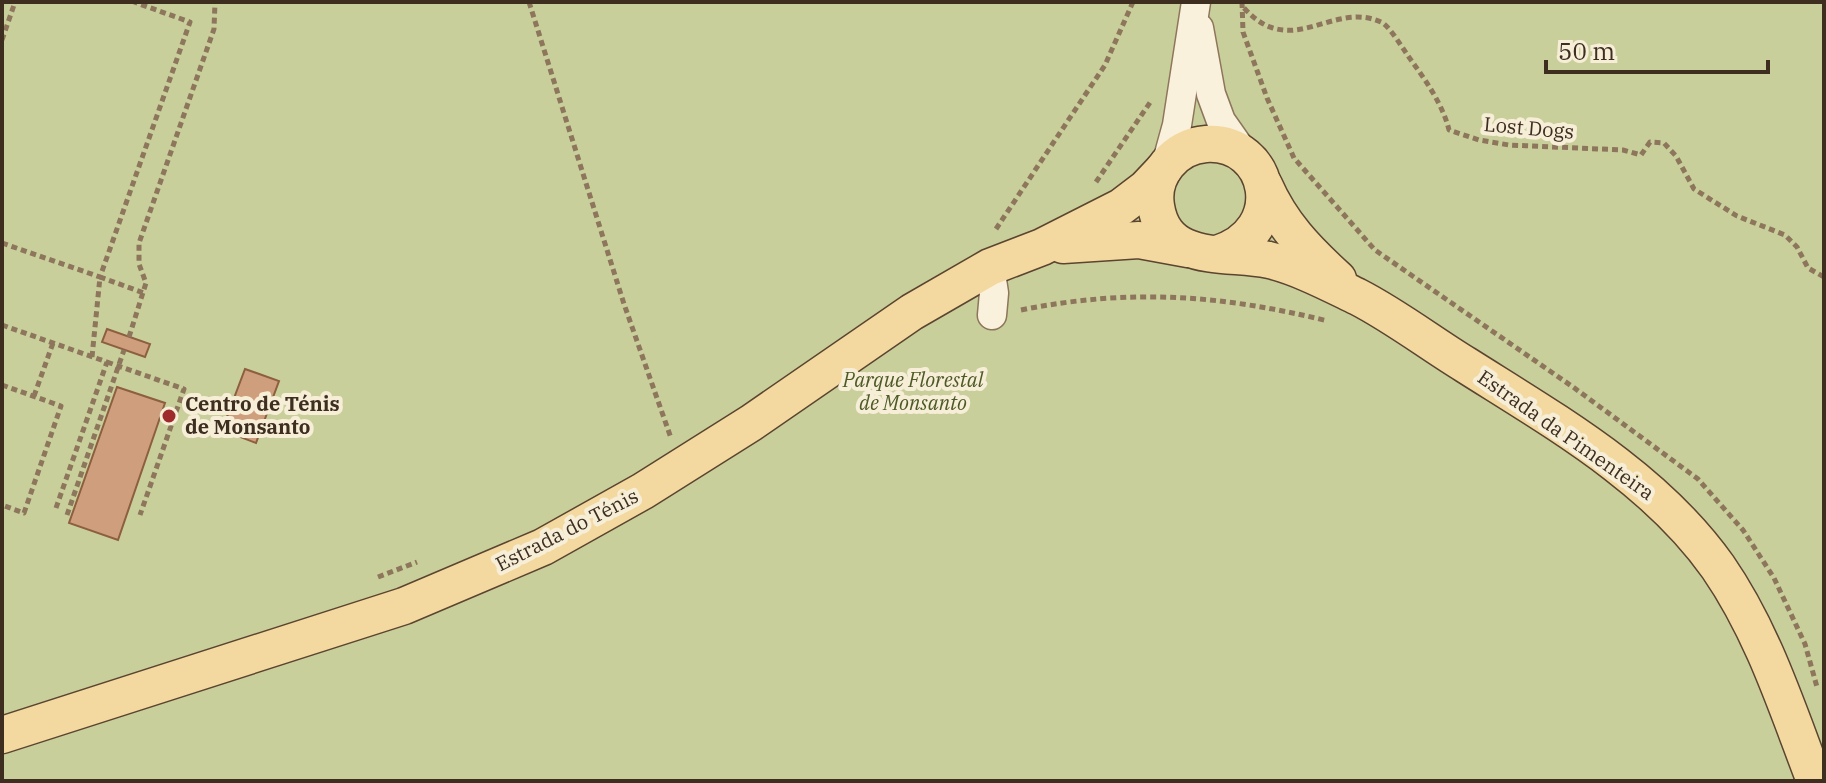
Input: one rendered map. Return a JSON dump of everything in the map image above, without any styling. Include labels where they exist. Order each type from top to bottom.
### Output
[{"type":"main road","points":[[1164,168],[1177,154],[1190,147],[1220,144],[1234,149],[1255,171],[1265,200],[1256,229],[1245,241],[1202,252]]},
{"type":"main road","name":"Estrada do Ténis","points":[[1042,247],[1121,207],[1146,188],[1164,168]]},
{"type":"main road","name":"Estrada da Pimenteira","points":[[1164,168],[1156,185],[1157,215],[1175,241],[1202,252],[1271,261],[1349,311],[1547,416],[1647,488],[1694,537],[1718,568],[1751,621],[1815,781]]},
{"type":"main road","name":"Estrada da Pimenteira","points":[[1255,171],[1286,227],[1349,311]]},
{"type":"main road","name":"Estrada do Ténis","points":[[2,735],[404,606],[543,547],[643,491],[751,423],[912,312],[992,249],[1139,240],[1202,252]]},
{"type":"street","name":"Estrada da Pimenteira","points":[[1164,168],[1177,125],[1195,5]]},
{"type":"street","name":"Estrada da Pimenteira","points":[[1195,5],[1211,94],[1221,121],[1255,171]]},
{"type":"street","points":[[992,249],[992,315]]},
{"type":"path","points":[[2,40],[15,2]]},
{"type":"path","points":[[92,357],[100,277],[190,22],[134,2]]},
{"type":"path","points":[[129,337],[146,283],[139,264],[139,243],[214,29],[215,2]]},
{"type":"path","points":[[529,2],[624,304],[671,439]]},
{"type":"path","points":[[992,249],[1105,65],[1133,2]]},
{"type":"path","points":[[1242,4],[1243,32],[1267,98],[1294,158],[1375,250],[1573,387],[1547,416]]},
{"type":"path","name":"Lost Dogs","points":[[1242,4],[1255,20],[1280,29],[1301,31],[1330,19],[1360,16],[1384,22],[1445,114],[1449,130],[1461,136],[1509,145],[1623,150],[1641,155],[1650,142],[1664,143],[1676,156],[1694,189],[1737,216],[1785,235],[1797,247],[1808,268],[1824,277]]},
{"type":"path","points":[[2,243],[144,293]]},
{"type":"path","points":[[992,315],[1128,295],[1349,311]]},
{"type":"path","points":[[2,325],[184,389],[140,515]]},
{"type":"path","points":[[34,396],[53,343]]},
{"type":"path","points":[[67,515],[124,350]]},
{"type":"path","points":[[56,508],[107,362]]},
{"type":"path","points":[[2,385],[61,406],[24,513],[2,505]]},
{"type":"path","points":[[659,447],[685,431]]},
{"type":"path","points":[[373,579],[429,557]]},
{"type":"green space","name":"Parque Florestal de Monsanto","points":[[2,2],[1824,2],[1824,781],[2,781]]},
{"type":"building","points":[[107,329],[150,344],[145,357],[102,342]]},
{"type":"building","points":[[245,369],[279,381],[256,443],[222,430]]},
{"type":"building","points":[[117,387],[165,403],[118,540],[69,523]]},
{"type":"place","name":"Centro de Ténis de Monsanto","points":[[169,416]]}]
